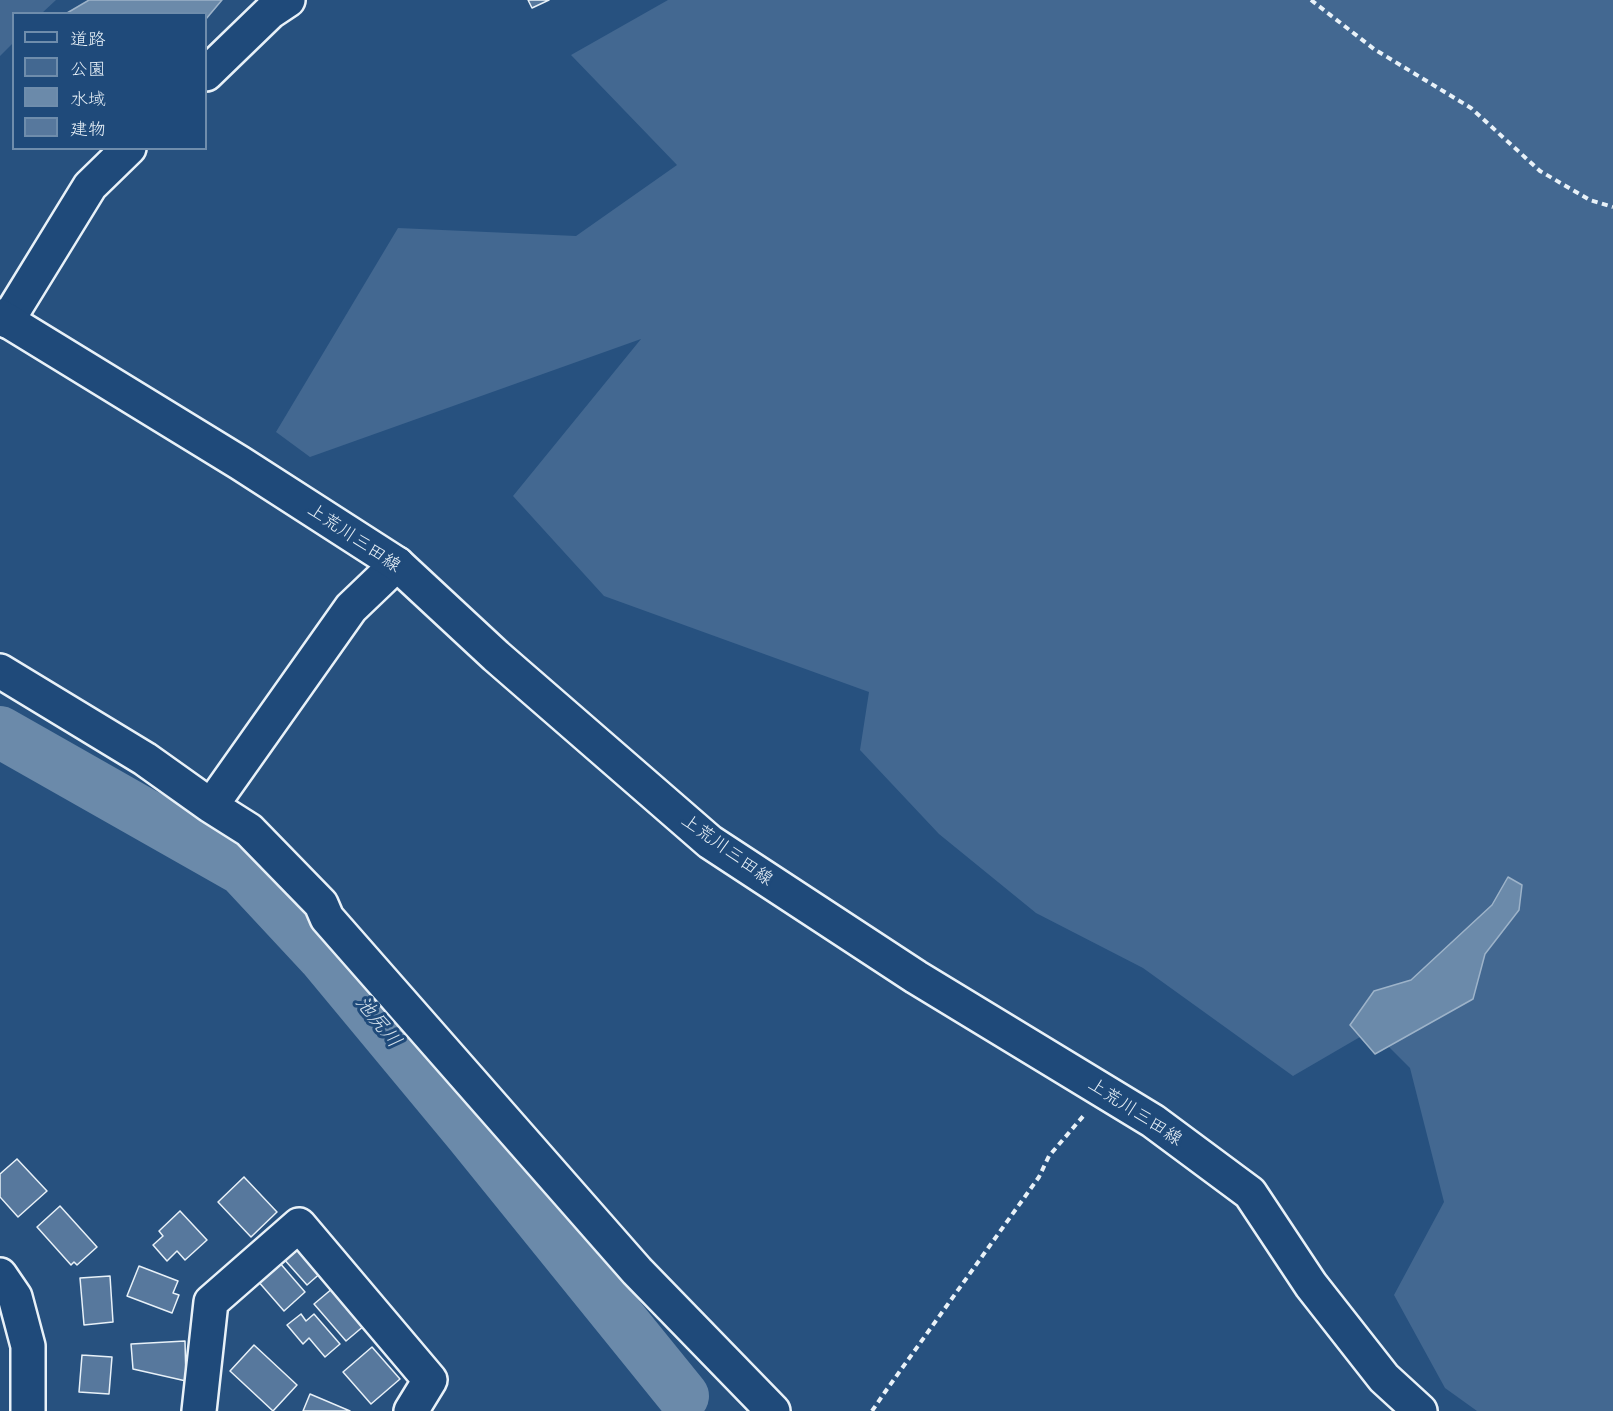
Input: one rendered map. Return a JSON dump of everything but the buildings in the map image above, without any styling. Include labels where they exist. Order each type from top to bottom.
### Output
[{"type":"street","points":[[207,73],[270,12],[288,0]]},
{"type":"street","points":[[4,319],[90,186],[127,150]]},
{"type":"street","name":"上荒川三田線","points":[[4,319],[230,457],[397,564],[496,656],[710,842],[916,977],[1153,1121],[1250,1193],[1311,1285],[1384,1378],[1420,1411]]},
{"type":"street","points":[[211,806],[351,608],[397,564]]},
{"type":"street","points":[[0,671],[145,759],[249,830],[321,904],[327,918],[637,1271],[773,1411]]},
{"type":"street","points":[[199,1411],[211,1302],[299,1225],[430,1380],[411,1411]]},
{"type":"street","points":[[0,1275],[15,1297],[28,1346],[28,1411]]},
{"type":"path","points":[[1311,0],[1374,49],[1471,108],[1540,171],[1590,200],[1613,207]]},
{"type":"path","points":[[872,1411],[1039,1177],[1049,1156],[1104,1091]]},
{"type":"green space","points":[[0,0],[56,0],[43,12],[12,12],[12,44],[0,56]]},
{"type":"green space","points":[[668,0],[1613,0],[1613,1411],[1477,1411],[1445,1388],[1394,1295],[1444,1202],[1410,1068],[1372,1030],[1293,1076],[1143,968],[1036,913],[939,834],[860,750],[869,692],[604,596],[513,496],[641,339],[310,457],[276,432],[398,228],[576,236],[677,165],[571,55]]},
{"type":"water","points":[[89,0],[222,0],[207,18],[207,12],[69,12]]},
{"type":"water","points":[[1508,877],[1522,885],[1519,910],[1485,954],[1473,999],[1375,1054],[1350,1025],[1374,991],[1411,980],[1492,905]]},
{"type":"waterway","name":"池尻川","points":[[0,732],[243,870],[323,956],[683,1396]]}]
